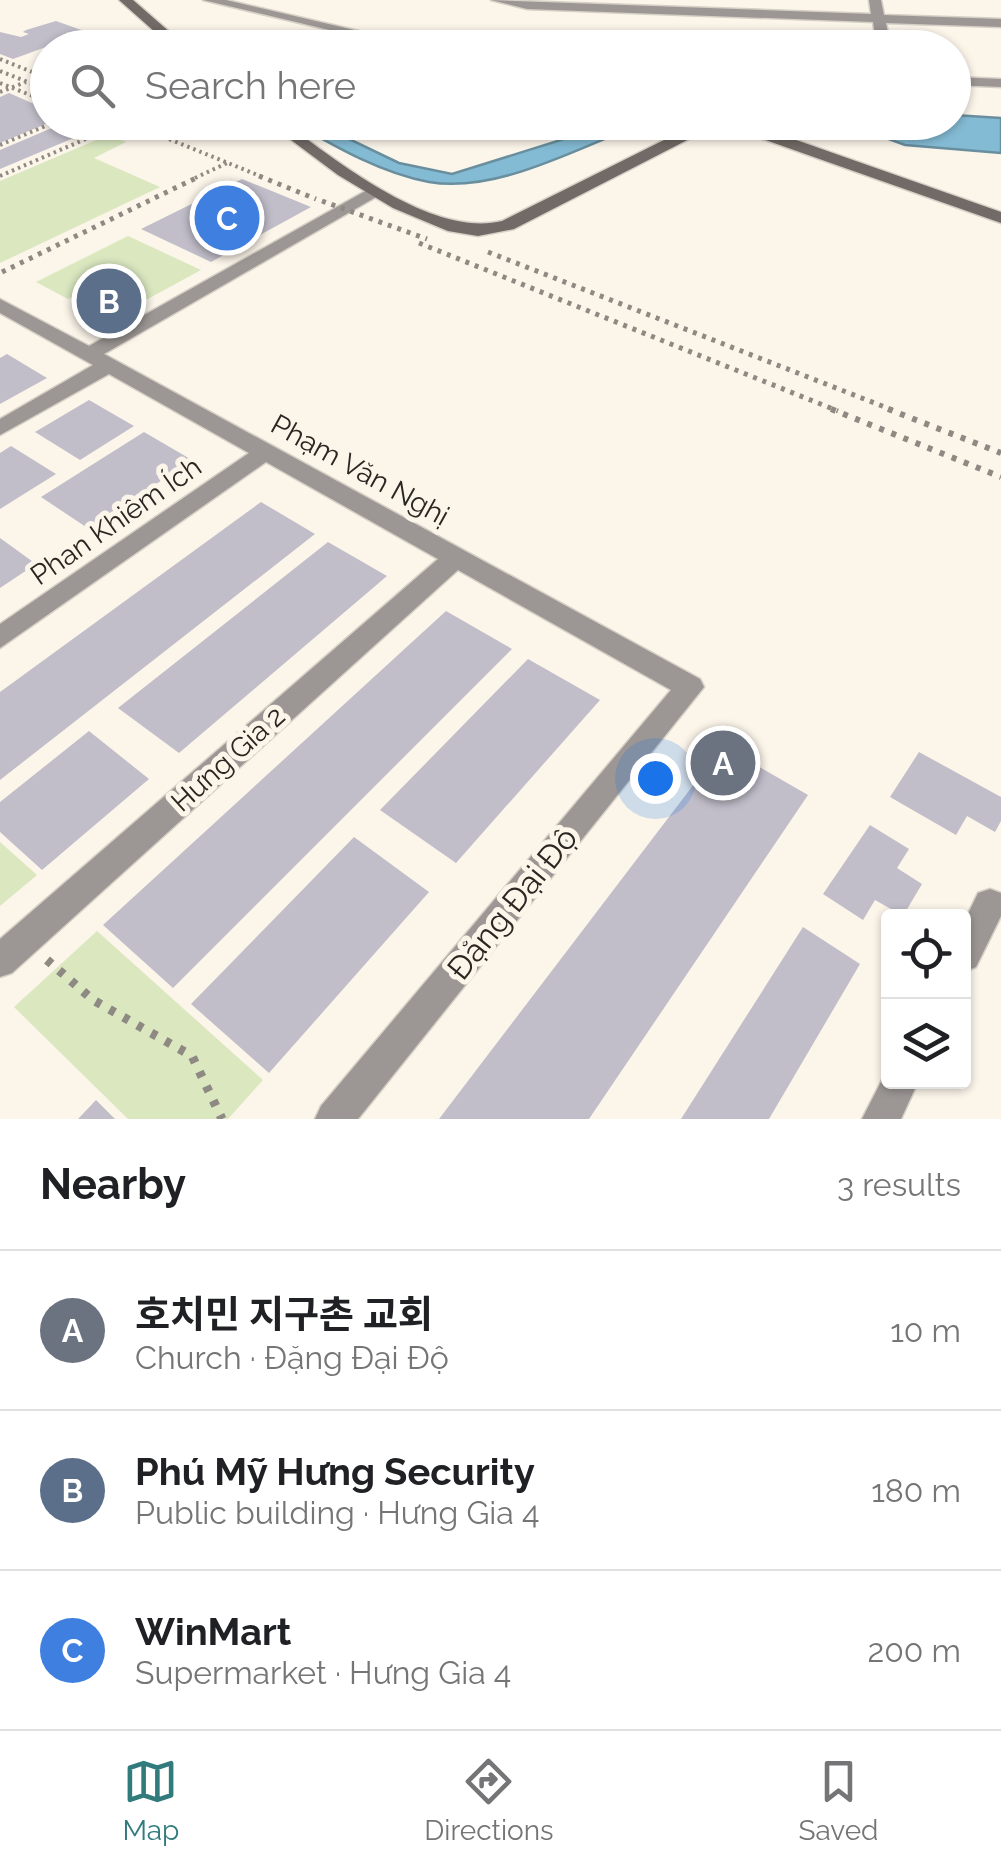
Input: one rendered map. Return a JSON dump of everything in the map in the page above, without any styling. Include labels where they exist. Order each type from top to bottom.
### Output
[{"type":"street","points":[[125,0],[161,30]]},
{"type":"street","points":[[209,0],[345,30]]},
{"type":"street","points":[[248,8],[264,0]]},
{"type":"street","points":[[497,0],[527,6],[728,7],[1001,23]]},
{"type":"street","points":[[875,0],[881,30]]},
{"type":"street","points":[[971,81],[1001,83]]},
{"type":"street","points":[[300,140],[375,193],[457,227],[480,231],[508,225],[675,140]]},
{"type":"street","points":[[780,140],[1001,218]]},
{"type":"street","points":[[0,428],[99,359],[375,193]]},
{"type":"street","name":"Phạm Văn Nghị","points":[[0,304],[690,687]]},
{"type":"street","name":"Phan Khiêm Ích","points":[[0,638],[266,452]]},
{"type":"street","name":"Hưng Gia 2","points":[[0,962],[456,557]]},
{"type":"street","name":"Đặng Đại Độ","points":[[334,1119],[690,687]]},
{"type":"street","points":[[971,942],[990,904]]},
{"type":"street","points":[[881,1119],[896,1089]]},
{"type":"path","points":[[0,59],[30,71]]},
{"type":"path","points":[[0,71],[30,83]]},
{"type":"path","points":[[0,92],[30,81]]},
{"type":"path","points":[[0,82],[30,95]]},
{"type":"path","points":[[0,145],[30,132]]},
{"type":"path","points":[[0,176],[83,140]]},
{"type":"path","points":[[171,140],[427,239]]},
{"type":"path","points":[[2,272],[227,163]]},
{"type":"path","points":[[419,243],[1001,477]]},
{"type":"path","points":[[474,246],[1001,453]]},
{"type":"path","points":[[26,938],[93,1000],[192,1056],[222,1119]]},
{"type":"green space","points":[[96,140],[121,140],[126,142],[94,158],[160,187],[0,263],[0,181]]},
{"type":"green space","points":[[128,236],[201,270],[144,301],[104,280],[68,299],[36,282]]},
{"type":"green space","points":[[0,842],[37,875],[0,906]]},
{"type":"green space","points":[[97,931],[263,1080],[228,1119],[128,1119],[14,1007]]},
{"type":"water","points":[[971,116],[1001,118],[1001,153],[905,145],[891,140],[971,140]]},
{"type":"water","points":[[325,140],[351,140],[399,163],[452,174],[561,140],[603,140],[511,175],[455,184],[429,182],[394,172]]},
{"type":"building","points":[[56,21],[81,30],[30,30],[30,53],[13,59],[0,54],[0,32],[21,37],[29,34],[23,32]]},
{"type":"building","points":[[9,93],[30,102],[30,130],[0,143],[0,97]]},
{"type":"building","points":[[30,137],[69,140],[0,169],[0,150]]},
{"type":"building","points":[[242,179],[311,207],[211,262],[141,229]]},
{"type":"building","points":[[7,354],[47,378],[0,404],[0,358]]},
{"type":"building","points":[[89,400],[134,426],[80,460],[35,432]]},
{"type":"building","points":[[144,432],[192,460],[89,529],[41,497]]},
{"type":"building","points":[[11,446],[56,474],[0,509],[0,453]]},
{"type":"building","points":[[261,502],[315,534],[0,780],[0,692]]},
{"type":"building","points":[[0,538],[36,564],[0,588]]},
{"type":"building","points":[[328,542],[387,576],[179,753],[118,708]]},
{"type":"building","points":[[446,611],[512,649],[173,988],[103,925]]},
{"type":"building","points":[[528,659],[600,700],[456,863],[380,810]]},
{"type":"building","points":[[89,731],[149,779],[42,870],[0,832],[0,802]]},
{"type":"building","points":[[723,746],[808,795],[589,1119],[439,1119]]},
{"type":"building","points":[[919,752],[1001,797],[1001,821],[995,832],[967,816],[956,835],[890,797]]},
{"type":"building","points":[[870,825],[909,849],[897,868],[922,884],[907,909],[891,909],[875,900],[863,920],[823,894]]},
{"type":"building","points":[[354,837],[429,892],[269,1073],[191,1004]]},
{"type":"building","points":[[803,927],[860,964],[769,1119],[681,1119]]},
{"type":"building","points":[[96,1100],[115,1119],[78,1119]]},
{"type":"place","name":"WinMart","points":[[227,218]]},
{"type":"place","name":"Phú Mỹ Hưng Security","points":[[109,301]]},
{"type":"place","name":"호치민 지구촌 교회","points":[[723,763]]}]
